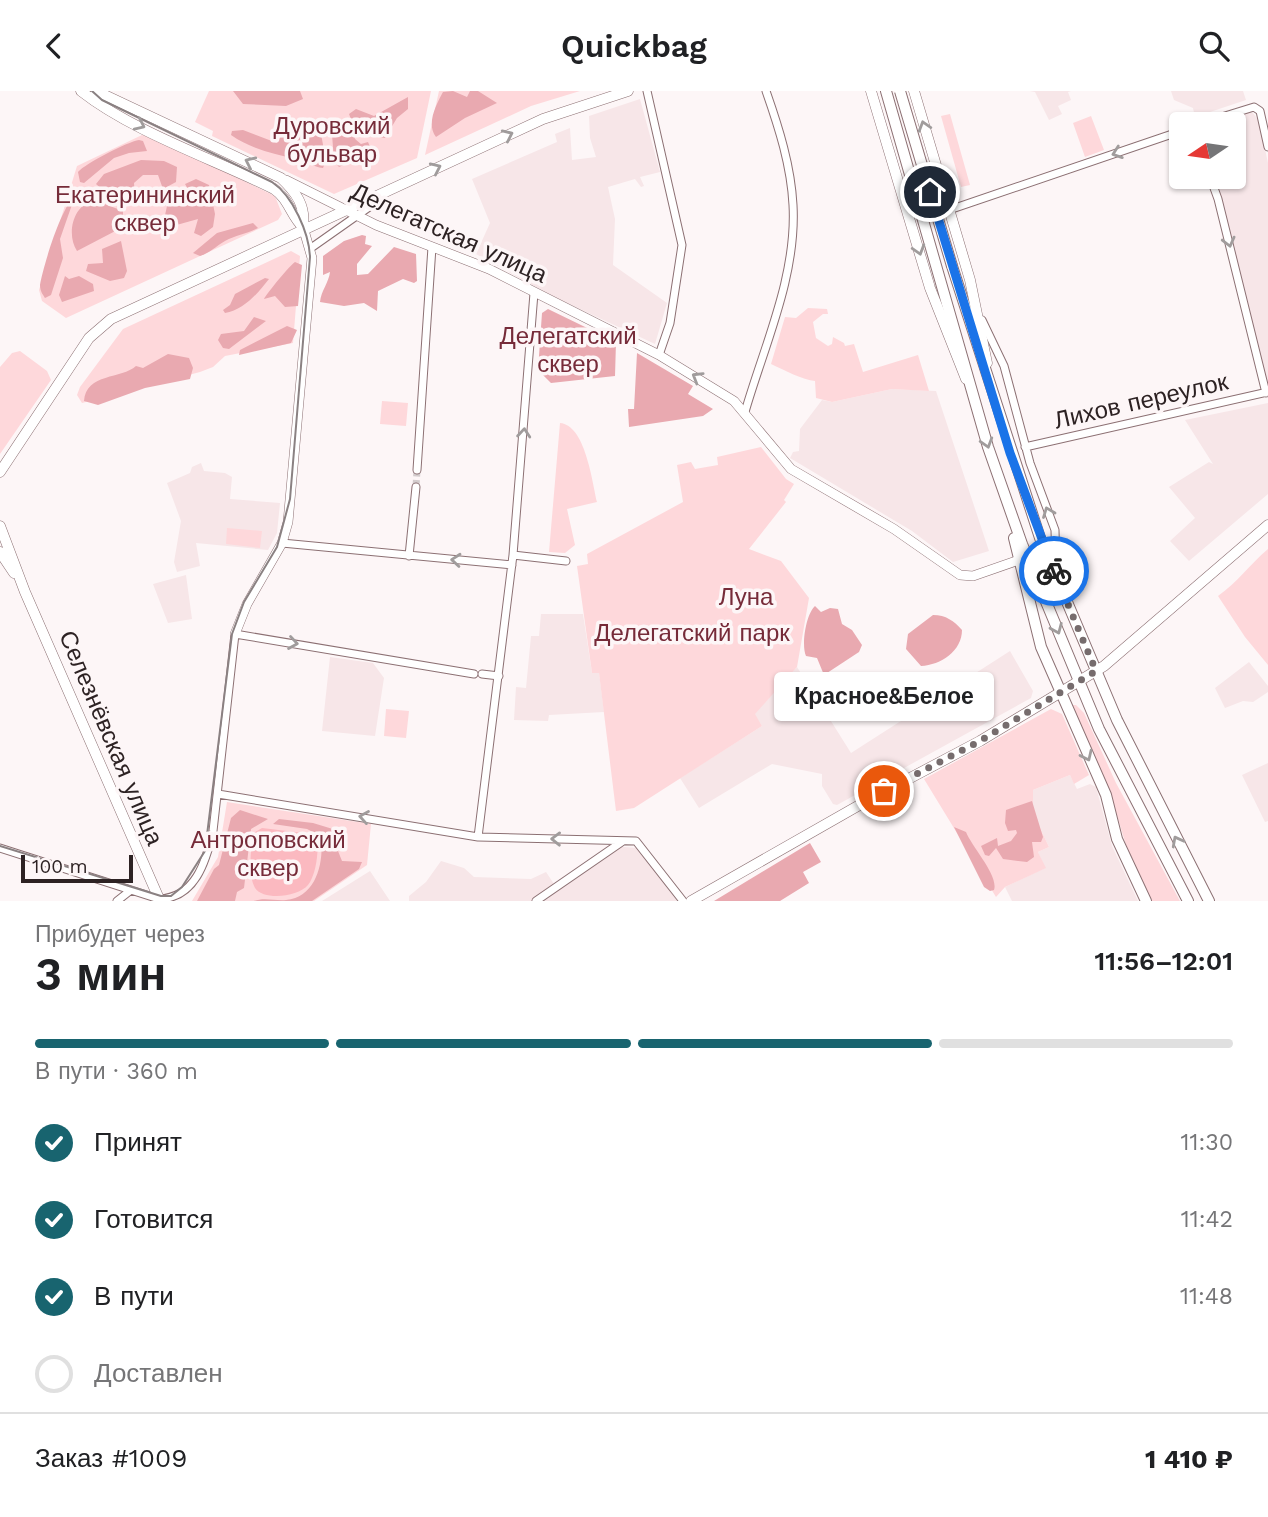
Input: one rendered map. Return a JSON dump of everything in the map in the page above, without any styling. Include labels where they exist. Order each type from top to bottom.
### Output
[{"type":"main road","points":[[81,91],[97,104],[132,122],[274,189],[285,198],[293,218],[303,227]]},
{"type":"main road","name":"Делегатская улица","points":[[96,91],[281,178],[297,195],[304,212],[303,227]]},
{"type":"main road","points":[[0,473],[89,338],[106,322],[303,227],[543,119],[628,91]]},
{"type":"main road","points":[[871,91],[934,299],[960,368],[971,387]]},
{"type":"main road","points":[[886,91],[1005,497],[1079,682],[1126,786],[1188,901]]},
{"type":"main road","points":[[900,91],[1024,494],[1057,579],[1139,766],[1209,901]]},
{"type":"main road","points":[[914,91],[977,310],[989,381]]},
{"type":"main road","points":[[1005,497],[1039,643],[1106,795],[1121,848],[1146,901]]},
{"type":"main road","points":[[691,901],[1096,671],[1268,524]]},
{"type":"main road","name":"Селезнёвская улица","points":[[0,526],[25,592],[160,900]]},
{"type":"main road","name":"Селезнёвская улица","points":[[0,552],[25,592]]},
{"type":"street","points":[[648,91],[682,245],[670,323],[659,355]]},
{"type":"street","points":[[745,412],[780,301],[793,222],[793,202],[783,143],[766,91]]},
{"type":"street","points":[[1234,112],[1251,106],[1257,108],[1265,117],[1268,147]]},
{"type":"street","points":[[949,210],[1169,135]]},
{"type":"street","name":"Делегатская улица","points":[[281,178],[357,215],[481,265],[659,355],[728,396],[745,412],[780,459],[797,474],[894,529],[960,575],[973,576],[1019,560]]},
{"type":"street","points":[[311,248],[400,185]]},
{"type":"street","points":[[1215,189],[1267,393]]},
{"type":"street","points":[[181,901],[206,858],[218,794],[235,634],[247,604],[282,543],[293,491],[311,248],[303,227]]},
{"type":"street","points":[[417,470],[432,247]]},
{"type":"street","points":[[478,833],[512,565],[534,293]]},
{"type":"street","points":[[977,310],[1004,366],[1025,447],[1055,530],[1057,579]]},
{"type":"street","name":"Лихов переулок","points":[[1025,447],[1267,393]]},
{"type":"street","points":[[409,556],[416,487]]},
{"type":"street","points":[[282,543],[512,565]]},
{"type":"street","points":[[513,555],[566,561]]},
{"type":"street","points":[[235,634],[499,676]]},
{"type":"street","points":[[218,794],[478,833],[639,843],[683,901]]},
{"type":"street","points":[[536,901],[624,841]]},
{"type":"street","points":[[0,848],[160,900],[173,898],[187,890]]},
{"type":"street","points":[[117,901],[131,890]]},
{"type":"shaded area","points":[[1030,91],[1071,91],[1068,92],[1071,100],[1058,106],[1062,114],[1049,120],[1035,92]]},
{"type":"shaded area","points":[[1171,91],[1243,91],[1246,100],[1210,112],[1194,112],[1193,108],[1174,100]]},
{"type":"shaded area","points":[[640,99],[660,172],[640,177],[644,186],[641,187],[635,179],[608,187],[615,219],[613,265],[667,303],[655,344],[554,297],[476,254],[490,223],[472,179],[557,142],[555,134],[570,128],[572,160],[596,157],[590,138],[589,116]]},
{"type":"shaded area","points":[[1244,112],[1253,113],[1259,121],[1268,163],[1268,387],[1218,189],[1246,189]]},
{"type":"shaded area","points":[[892,389],[936,391],[989,551],[953,562],[912,531],[790,458],[793,452],[799,451],[800,429],[822,400],[832,402]]},
{"type":"shaded area","points":[[1268,403],[1268,494],[1189,561],[1170,541],[1195,518],[1169,487],[1209,462],[1213,464],[1185,420]]},
{"type":"shaded area","points":[[201,463],[204,471],[225,473],[232,477],[230,499],[280,503],[277,533],[268,550],[196,543],[200,566],[177,572],[174,562],[181,521],[167,483],[190,473],[192,467]]},
{"type":"shaded area","points":[[186,575],[192,619],[168,623],[153,584]]},
{"type":"shaded area","points":[[541,614],[583,614],[592,673],[599,672],[604,712],[549,715],[548,721],[514,720],[516,687],[526,688],[531,636],[539,636]]},
{"type":"shaded area","points":[[1010,651],[1033,691],[1031,698],[837,805],[833,804],[822,786],[822,774],[772,764],[699,808],[680,778],[762,726],[754,714],[797,667],[851,753]]},
{"type":"shaded area","points":[[330,657],[373,663],[384,678],[375,736],[322,731]]},
{"type":"shaded area","points":[[1249,662],[1268,686],[1268,692],[1253,702],[1243,701],[1225,708],[1215,688]]},
{"type":"shaded area","points":[[1268,763],[1268,821],[1265,822],[1242,775]]},
{"type":"shaded area","points":[[1070,775],[1077,789],[1090,784],[1096,787],[1112,846],[1138,901],[1012,901],[1005,887],[1045,868],[1038,852],[1049,847],[1033,813],[1033,790]]},
{"type":"shaded area","points":[[262,828],[312,834],[317,838],[315,869],[311,881],[303,889],[289,895],[273,896],[255,888],[251,869],[252,834]]},
{"type":"shaded area","points":[[610,846],[638,848],[677,901],[409,901],[409,896],[426,882],[441,861],[464,868],[474,877],[531,879],[546,872],[554,884]]},
{"type":"shaded area","points":[[370,871],[390,901],[322,901]]},
{"type":"green space","name":"Дуровский бульвар","points":[[209,91],[431,91],[417,158],[334,194],[212,136],[213,131],[195,122]]},
{"type":"green space","points":[[233,91],[300,91],[303,99],[286,106],[243,104]]},
{"type":"green space","points":[[439,91],[580,91],[531,106],[425,155]]},
{"type":"green space","points":[[453,91],[467,97],[470,91],[478,91],[497,103],[465,118],[436,137],[432,126],[435,109],[443,92]]},
{"type":"green space","points":[[408,97],[408,109],[397,118],[385,138],[363,131],[354,124],[349,114],[356,109],[374,116]]},
{"type":"green space","points":[[950,114],[970,185],[961,187],[941,116]]},
{"type":"green space","points":[[1091,116],[1104,150],[1085,157],[1073,123]]},
{"type":"green space","points":[[309,121],[319,123],[326,161],[323,168],[271,153],[231,135],[232,131],[243,130],[277,143],[286,127]]},
{"type":"green space","points":[[352,129],[355,139],[361,144],[368,142],[371,149],[363,156],[339,167],[334,161],[332,134],[334,131]]},
{"type":"green space","name":"Екатерининский сквер","points":[[142,135],[151,136],[275,196],[282,214],[278,220],[66,318],[42,301],[39,290],[77,166]]},
{"type":"green space","points":[[139,140],[143,141],[147,151],[114,158],[84,183],[80,182],[78,172],[82,168]]},
{"type":"green space","points":[[141,160],[164,161],[177,167],[176,182],[163,189],[158,175],[143,175],[134,183],[135,197],[125,202],[111,197],[96,184],[104,174]]},
{"type":"green space","points":[[196,179],[209,185],[215,214],[213,227],[201,236],[194,233],[198,219],[173,226],[164,220],[167,206],[180,200],[189,191],[185,184]]},
{"type":"green space","points":[[75,196],[60,239],[63,258],[51,295],[45,298],[40,285],[45,265],[64,212]]},
{"type":"green space","points":[[94,200],[123,211],[123,227],[77,251],[72,237],[76,214]]},
{"type":"green space","points":[[253,223],[258,228],[229,239],[204,255],[193,253],[217,233]]},
{"type":"green space","points":[[366,236],[365,244],[372,246],[357,264],[357,275],[368,274],[394,247],[416,254],[417,281],[414,283],[403,279],[378,291],[377,311],[364,303],[344,306],[320,302],[330,272],[323,275],[323,256],[344,241]]},
{"type":"green space","points":[[121,241],[127,271],[124,278],[110,281],[86,271],[88,264],[103,263],[102,249]]},
{"type":"green space","points":[[291,251],[300,256],[293,343],[225,356],[213,367],[200,372],[82,403],[77,395],[80,387],[123,329]]},
{"type":"green space","points":[[295,262],[302,265],[298,306],[285,307],[275,296],[264,299],[279,279]]},
{"type":"green space","points":[[65,276],[69,279],[79,276],[93,284],[94,291],[62,302],[59,295]]},
{"type":"green space","points":[[265,278],[269,279],[250,300],[225,313],[223,310],[230,305],[235,294]]},
{"type":"green space","points":[[808,308],[827,309],[828,314],[823,314],[813,322],[816,338],[828,346],[832,344],[833,337],[845,346],[854,344],[863,372],[918,355],[929,391],[892,389],[832,402],[816,398],[815,381],[771,364],[785,317],[796,318]]},
{"type":"green space","name":"Делегатский сквер","points":[[548,309],[616,342],[615,376],[551,383],[538,370],[542,313]]},
{"type":"green space","points":[[254,317],[266,321],[229,349],[223,348],[218,340],[221,334],[244,331]]},
{"type":"green space","points":[[287,326],[297,330],[291,343],[239,355],[240,350]]},
{"type":"green space","points":[[20,351],[47,371],[51,380],[0,454],[0,367],[12,353]]},
{"type":"green space","points":[[637,353],[693,386],[688,394],[713,409],[703,416],[629,427],[628,409],[634,409]]},
{"type":"green space","points":[[168,354],[189,358],[193,368],[190,379],[145,388],[98,405],[84,401],[86,392],[98,381],[136,366],[143,368]]},
{"type":"green space","points":[[382,401],[408,403],[406,426],[380,424]]},
{"type":"green space","points":[[560,423],[569,426],[581,443],[590,468],[597,502],[567,509],[575,545],[565,553],[549,552]]},
{"type":"green space","name":"Делегатский парк","points":[[761,447],[786,479],[794,484],[784,500],[786,502],[749,549],[781,561],[809,598],[797,667],[755,714],[762,726],[634,808],[616,811],[599,673],[592,673],[577,566],[588,564],[587,554],[683,502],[677,465],[691,462],[695,469],[718,465],[717,457]]},
{"type":"green space","points":[[227,528],[262,531],[260,548],[226,544]]},
{"type":"green space","points":[[1268,549],[1268,665],[1245,637],[1218,596]]},
{"type":"green space","points":[[815,606],[821,612],[830,608],[838,609],[842,624],[852,630],[862,645],[859,652],[824,675],[817,658],[806,656],[805,651],[807,622]]},
{"type":"green space","points":[[933,615],[953,621],[962,630],[961,638],[954,650],[943,660],[921,666],[906,649],[908,634]]},
{"type":"green space","points":[[1071,705],[1076,705],[1084,713],[1116,783],[1180,901],[1152,901],[1126,845],[1108,786]]},
{"type":"green space","points":[[386,709],[409,711],[406,738],[384,736]]},
{"type":"green space","points":[[1051,709],[1062,714],[1089,775],[1074,784],[1070,775],[1033,790],[1033,813],[1049,847],[1038,852],[1046,868],[1005,887],[996,897],[924,779]]},
{"type":"green space","points":[[1032,801],[1043,837],[1041,842],[1032,842],[1034,857],[1027,862],[1003,859],[996,848],[989,856],[985,855],[981,846],[997,838],[998,846],[1011,841],[1017,833],[1016,830],[1008,831],[1005,823],[1006,810]]},
{"type":"green space","name":"Антроповский сквер","points":[[227,802],[371,824],[367,865],[314,901],[192,901],[218,857]]},
{"type":"green space","points":[[240,810],[268,819],[251,829],[244,888],[237,892],[235,901],[197,901],[214,869],[219,865],[231,818]]},
{"type":"green space","points":[[279,819],[313,823],[336,830],[334,837],[341,840],[338,851],[342,861],[362,862],[359,869],[312,901],[254,901],[297,897],[305,892],[316,877],[321,857],[321,836],[307,829],[273,824]]},
{"type":"green space","points":[[954,827],[966,832],[993,877],[994,890],[990,891],[984,887]]},
{"type":"green space","points":[[810,843],[821,862],[803,872],[809,883],[780,901],[714,901]]},
{"type":"tunnel","points":[[416,487],[417,470]]},
{"type":"tram line","points":[[0,846],[161,896],[171,896],[182,887],[205,851],[232,634],[244,602],[277,547],[290,499],[310,257],[307,237],[298,216],[287,196],[272,182],[102,100],[92,91]]},
{"type":"way so far","points":[[884,791],[980,741],[1096,671],[1054,571]]},
{"type":"place","name":"Красное&Белое","points":[[884,791]]},
{"type":"route","points":[[930,192],[1010,453],[1054,571]]},
{"type":"park label","name":"Луна","points":[[746,597]]}]
